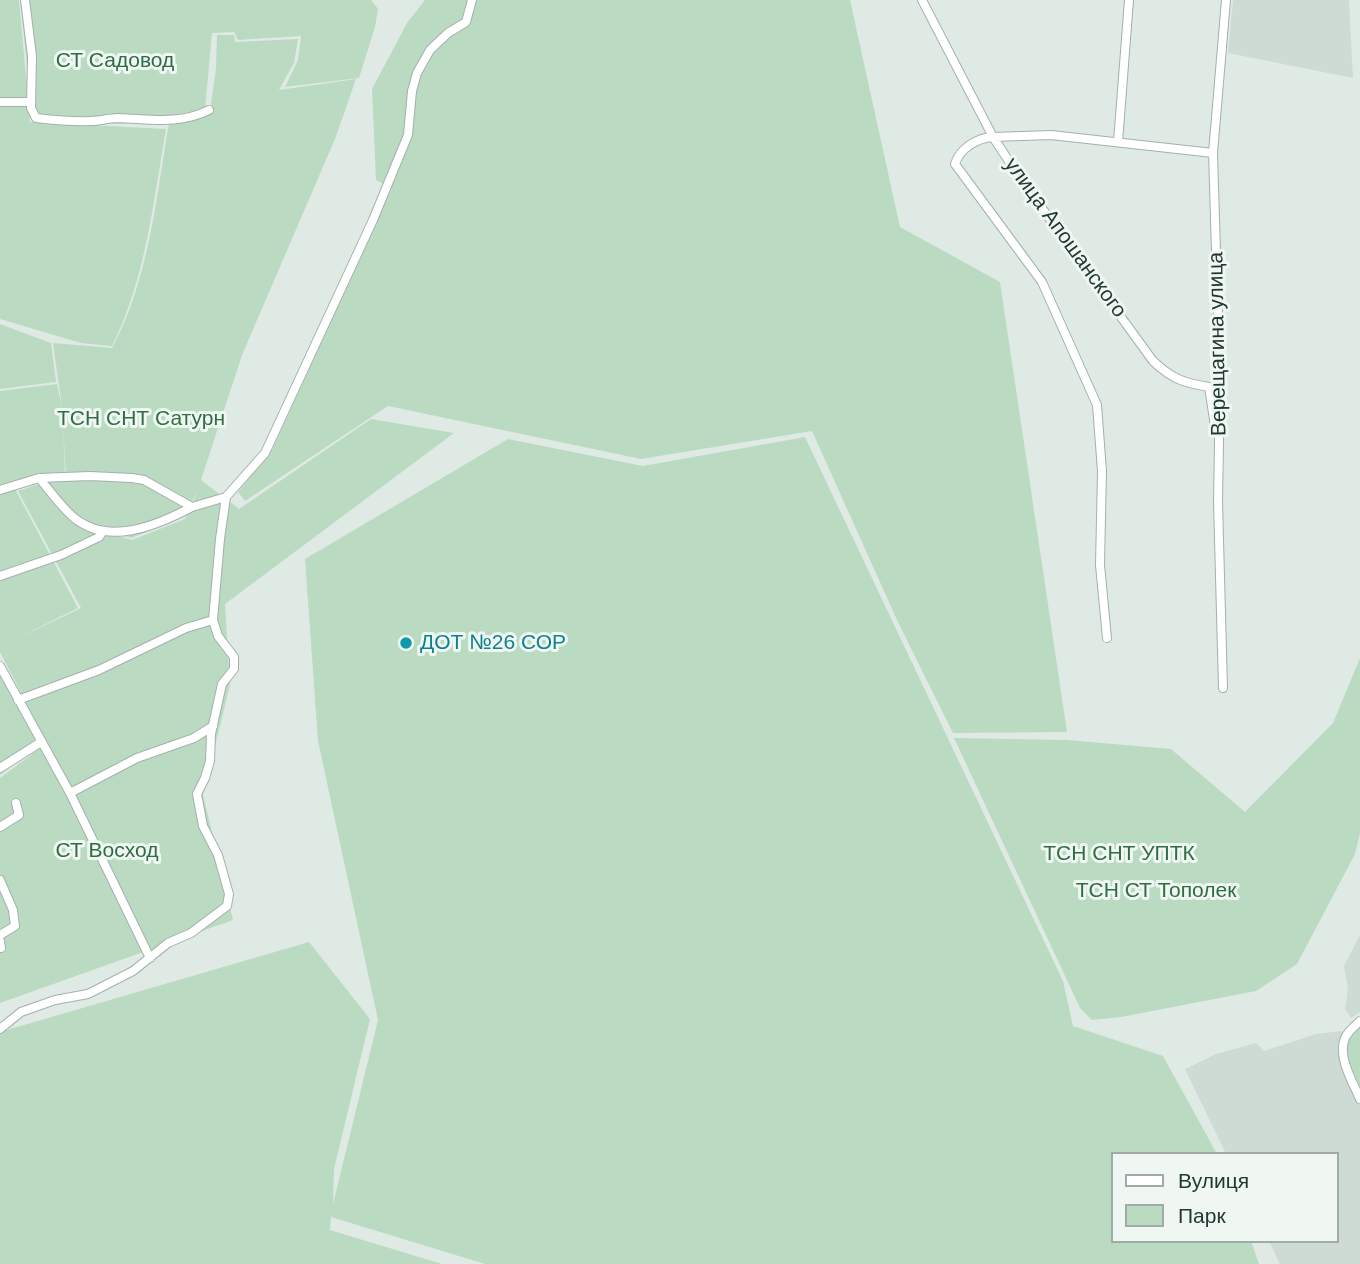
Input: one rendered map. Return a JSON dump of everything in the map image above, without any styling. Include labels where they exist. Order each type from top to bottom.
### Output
[{"type":"street","points":[[25,0],[32,56],[31,102],[36,118],[67,121],[115,118],[170,121],[209,110]]},
{"type":"street","points":[[39,478],[79,522],[103,531],[136,530],[167,520],[192,507],[226,497],[265,453],[373,220],[408,135],[412,91],[417,73],[430,50],[448,33],[466,22],[472,0]]},
{"type":"street","name":"улица Апошанского","points":[[922,0],[993,137],[1153,361],[1168,376],[1209,387],[1219,450]]},
{"type":"street","points":[[1118,142],[1129,0]]},
{"type":"street","name":"Верещагина улица","points":[[1223,688],[1213,153],[1226,0]]},
{"type":"street","points":[[0,102],[31,102]]},
{"type":"street","points":[[1107,638],[1100,565],[1102,471],[1097,405],[1042,282],[955,164],[965,148],[993,137],[1051,135],[1213,153]]},
{"type":"street","points":[[0,490],[39,478],[90,476],[144,480],[192,507]]},
{"type":"street","points":[[0,1029],[21,1012],[55,1000],[88,994],[133,971],[168,943],[191,933],[227,906],[229,894],[218,855],[203,826],[197,794],[210,761],[213,726],[222,684],[234,669],[234,657],[218,636],[213,620],[226,497]]},
{"type":"street","points":[[0,576],[61,555],[99,537],[103,531]]},
{"type":"street","points":[[18,700],[99,670],[187,628],[213,620]]},
{"type":"street","points":[[0,666],[70,793],[150,958]]},
{"type":"street","points":[[70,793],[137,758],[194,738],[213,726]]},
{"type":"street","points":[[0,768],[41,742]]},
{"type":"street","points":[[0,827],[19,815],[16,803]]},
{"type":"street","points":[[0,880],[13,910],[15,926],[0,935]]},
{"type":"street","points":[[1360,1021],[1346,1035],[1343,1045],[1344,1057],[1360,1100]]},
{"type":"shaded area","points":[[1233,0],[1349,0],[1353,78],[1228,53]]},
{"type":"shaded area","points":[[1360,935],[1360,1012],[1351,1018],[1345,1009],[1348,989],[1344,966]]},
{"type":"shaded area","points":[[1342,1031],[1341,1053],[1360,1099],[1360,1264],[1280,1264],[1270,1243],[1339,1243],[1339,1152],[1225,1152],[1185,1069],[1216,1054],[1256,1043],[1264,1051],[1316,1034]]},
{"type":"green space","points":[[0,0],[19,0],[30,122],[166,129],[141,267],[124,320],[112,346],[81,343],[0,319]]},
{"type":"green space","name":"СТ Садовод","points":[[20,0],[371,0],[378,9],[359,78],[285,87],[298,60],[301,36],[238,40],[234,32],[212,33],[205,109],[123,124],[33,121]]},
{"type":"green space","points":[[425,0],[850,0],[900,227],[1000,282],[1067,732],[953,733],[897,620],[812,431],[641,459],[388,406],[245,501],[238,492],[273,448],[392,188],[376,180],[372,89],[407,23]]},
{"type":"green space","points":[[217,35],[234,35],[235,42],[298,39],[294,63],[279,90],[356,79],[335,139],[242,355],[201,480],[239,509],[371,419],[454,433],[225,604],[230,685],[203,795],[233,920],[0,1003],[0,778],[47,743],[0,652],[0,494],[15,489],[78,608],[10,642],[81,608],[18,491],[42,483],[75,523],[132,540],[185,519],[200,486],[184,517],[131,538],[76,522],[42,480],[66,477],[63,423],[65,474],[0,488],[0,391],[57,384],[62,407],[53,343],[112,348],[125,322],[143,267],[169,123],[210,111],[216,69]]},
{"type":"green space","points":[[0,324],[51,343],[56,382],[0,389]]},
{"type":"green space","points":[[805,437],[1063,981],[1073,1026],[1163,1056],[1216,1152],[1112,1152],[1112,1243],[1252,1243],[1259,1264],[485,1264],[331,1217],[330,1230],[442,1264],[0,1264],[0,1032],[309,942],[370,1019],[334,1169],[333,1204],[378,1020],[318,741],[305,559],[508,439],[643,466]]},
{"type":"green space","name":"ТСН СТ Тополек","points":[[1360,658],[1360,833],[1355,854],[1297,964],[1256,991],[1092,1020],[1080,1008],[954,738],[1067,740],[1171,749],[1245,812],[1333,723]]},
{"type":"green space","points":[[0,663],[44,742],[0,775]]},
{"type":"green space","points":[[1360,1026],[1360,1088],[1348,1059],[1346,1041]]},
{"type":"place","name":"ДОТ №26 СОР","points":[[406,643]]},
{"type":"park label","name":"ТСН СНТ Сатурн","points":[[141,419]]},
{"type":"park label","name":"СТ Восход","points":[[107,851]]},
{"type":"park label","name":"ТСН СНТ УПТК","points":[[1119,854]]}]
